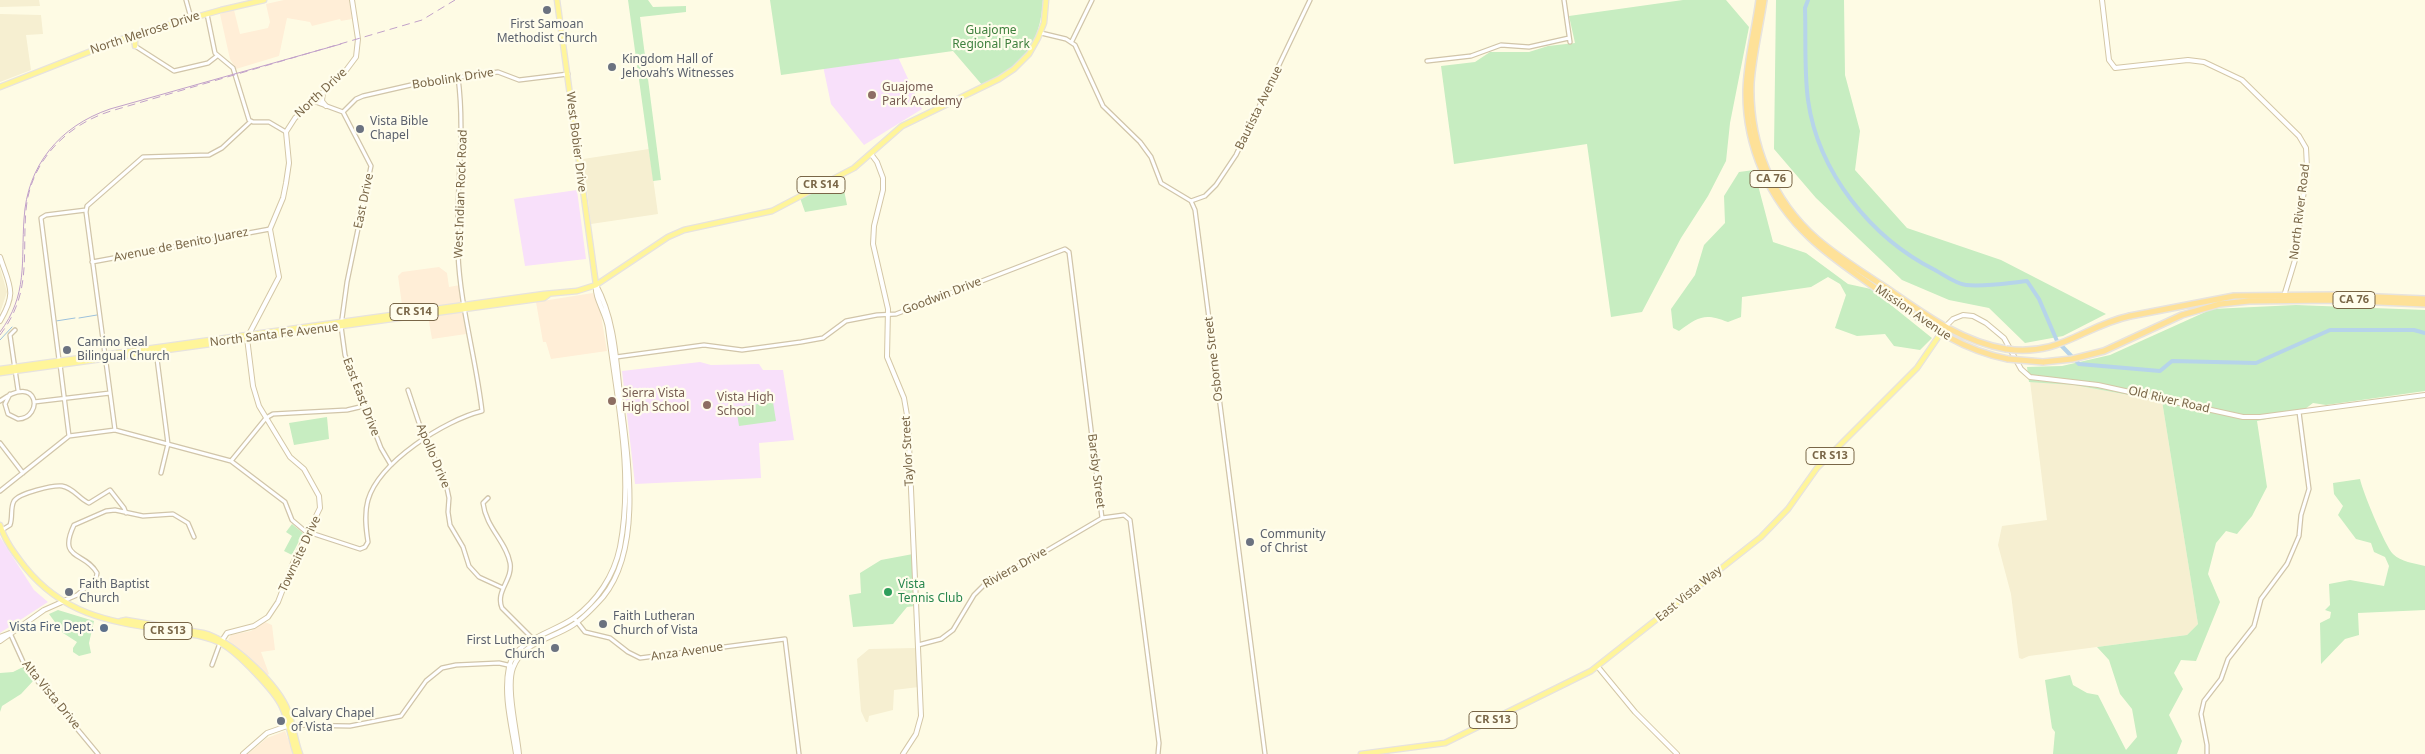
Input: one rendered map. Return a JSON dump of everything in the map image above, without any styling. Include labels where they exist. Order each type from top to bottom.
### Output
[{"type":"highway","name":"Mission Avenue","points":[[1759,0],[1746,100],[1752,142],[1771,188],[1789,216],[1820,247],[1941,334],[1973,350],[2008,359],[2050,362],[2088,356],[2126,343],[2172,320],[2220,304],[2284,298],[2425,304]]},
{"type":"highway","name":"Mission Avenue","points":[[1764,0],[1753,67],[1751,102],[1758,144],[1775,186],[1799,220],[1823,244],[1944,327],[1980,343],[2006,350],[2034,350],[2058,346],[2110,322],[2130,316],[2221,297],[2425,299]]},
{"type":"main road","name":"North Melrose Drive","points":[[0,87],[132,35],[264,0]]},
{"type":"main road","name":"North Drive","points":[[286,132],[295,118],[344,73],[356,57],[358,45],[352,0]]},
{"type":"main road","name":"West Bobier Drive","points":[[557,0],[596,285]]},
{"type":"main road","name":"North Santa Fe Avenue","points":[[465,307],[498,305],[577,291],[596,285],[668,238],[684,230],[772,211],[854,168],[888,136],[902,126],[1008,73],[1029,54],[1041,33],[1046,0]]},
{"type":"main road","name":"North River Road","points":[[2102,0],[2109,60],[2115,68],[2188,60],[2204,62],[2242,80],[2301,137],[2307,153],[2307,168],[2295,260],[2284,298]]},
{"type":"main road","points":[[135,46],[135,40],[143,32]]},
{"type":"main road","points":[[323,92],[322,101],[326,106]]},
{"type":"main road","points":[[247,336],[279,277],[270,229],[283,198],[287,177],[289,163],[286,132]]},
{"type":"main road","name":"Taylor Street","points":[[871,154],[877,162],[883,178],[883,190],[874,226],[874,244],[888,314],[887,357],[904,398],[908,421],[920,722],[914,740],[903,754]]},
{"type":"main road","points":[[0,257],[12,294],[10,304],[0,321]]},
{"type":"main road","points":[[517,754],[511,685],[512,666],[516,653],[534,641],[575,620],[601,592],[614,570],[620,544],[626,475],[608,310],[596,285]]},
{"type":"main road","name":"North Santa Fe Avenue","points":[[0,369],[105,355],[141,348],[465,307],[508,299],[526,299]]},
{"type":"main road","points":[[498,305],[508,299]]},
{"type":"main road","name":"Old River Road","points":[[1944,327],[1953,319],[1963,315],[1973,316],[1986,323],[1997,330],[2011,348],[2025,374],[2033,378],[2098,385],[2243,417],[2260,418],[2425,395]]},
{"type":"main road","name":"East Vista Way","points":[[1361,754],[1445,742],[1598,667],[1776,523],[1817,468],[1917,368],[1944,327]]},
{"type":"main road","name":"North Santa Fe Avenue","points":[[105,355],[127,354],[247,336]]},
{"type":"main road","name":"Townsite Drive","points":[[221,642],[227,633],[254,626],[268,617],[278,602],[293,563],[320,508],[319,496],[304,469],[290,456],[278,433],[266,418],[253,386],[247,336]]},
{"type":"main road","points":[[127,354],[141,348]]},
{"type":"main road","name":"North Santa Fe Avenue","points":[[0,373],[15,368]]},
{"type":"main road","name":"CR S13","points":[[0,529],[9,546],[29,572],[62,602],[88,614],[121,621],[125,624],[204,637],[221,642],[279,700],[300,754]]},
{"type":"main road","points":[[0,641],[62,602]]},
{"type":"main road","points":[[121,621],[126,620],[209,635],[238,653],[272,685],[288,711],[290,725],[267,734],[243,754]]},
{"type":"main road","points":[[164,631],[165,628],[179,629]]},
{"type":"main road","points":[[0,637],[10,633]]},
{"type":"main road","points":[[1598,667],[1636,712],[1677,754]]},
{"type":"main road","points":[[256,675],[258,674],[272,685]]},
{"type":"main road","name":"CR S13","points":[[290,725],[296,754]]},
{"type":"street","points":[[186,0],[191,18]]},
{"type":"street","points":[[1072,41],[1092,0]]},
{"type":"street","name":"Bautista Avenue","points":[[1190,201],[1205,196],[1216,185],[1236,155],[1310,0]]},
{"type":"street","points":[[1427,61],[1471,56],[1501,45],[1529,47],[1569,40],[1564,0]]},
{"type":"street","points":[[206,14],[217,56],[231,66],[250,122]]},
{"type":"street","points":[[1041,33],[1072,41],[1079,50],[1095,92],[1104,106],[1140,142],[1151,157],[1161,183],[1190,201]]},
{"type":"street","points":[[132,35],[135,46],[174,72],[208,62],[217,56]]},
{"type":"street","name":"Bobolink Drive","points":[[343,112],[356,99],[363,96],[458,77],[498,72],[522,80],[568,74]]},
{"type":"street","name":"West Indian Rock Road","points":[[426,438],[448,423],[482,411],[476,360],[470,343],[458,252],[463,117],[458,77]]},
{"type":"street","points":[[313,101],[343,112]]},
{"type":"street","name":"East Drive","points":[[341,324],[371,166],[343,112]]},
{"type":"street","points":[[70,436],[41,221],[43,216],[86,210],[143,157],[209,156],[222,148],[250,122],[269,122],[286,132]]},
{"type":"street","name":"Osborne Street","points":[[1190,201],[1195,210],[1199,234],[1264,754]]},
{"type":"street","points":[[86,210],[115,430]]},
{"type":"street","name":"Avenue de Benito Juarez","points":[[92,262],[270,229]]},
{"type":"street","name":"Goodwin Drive","points":[[613,357],[704,345],[742,350],[819,339],[846,321],[915,307],[1066,249]]},
{"type":"street","name":"Barsby Street","points":[[1066,249],[1073,284],[1102,518],[1120,514],[1127,516],[1130,520],[1159,743],[1158,754]]},
{"type":"street","name":"East East Drive","points":[[341,324],[345,354],[380,448],[391,465]]},
{"type":"street","points":[[15,330],[10,334],[18,390]]},
{"type":"street","points":[[156,350],[168,444],[161,473]]},
{"type":"street","points":[[0,401],[18,390],[29,394],[34,402]]},
{"type":"street","name":"Apollo Drive","points":[[408,390],[448,488],[448,518],[452,529],[463,547],[469,566],[479,577],[503,588]]},
{"type":"street","points":[[34,402],[110,393]]},
{"type":"street","points":[[10,394],[5,406],[8,414],[15,418],[21,419],[29,416],[34,402]]},
{"type":"street","points":[[232,461],[266,418],[277,413],[347,410],[364,406]]},
{"type":"street","points":[[2207,754],[2208,745],[2201,714],[2204,701],[2220,680],[2228,659],[2254,626],[2261,599],[2287,564],[2299,536],[2301,516],[2308,489],[2299,412]]},
{"type":"street","points":[[0,491],[70,436],[115,430],[232,461],[285,502],[292,520],[309,532],[360,549],[366,547],[368,542],[366,514],[368,499],[382,473],[426,438]]},
{"type":"street","points":[[1,446],[23,473]]},
{"type":"street","points":[[0,529],[10,524],[12,505],[17,497],[37,490],[61,486],[72,490],[89,503],[110,490],[126,513]]},
{"type":"street","points":[[488,498],[483,503],[486,521],[510,562],[510,573],[500,597],[502,608],[534,641]]},
{"type":"street","points":[[62,602],[77,595],[96,579],[97,576],[90,563],[73,556],[70,551],[71,534],[74,525],[98,513],[115,510],[143,516],[177,515],[188,523],[194,537]]},
{"type":"street","name":"Riviera Drive","points":[[917,645],[941,640],[953,630],[974,595],[989,580],[1029,561],[1102,518]]},
{"type":"street","name":"Anza Avenue","points":[[575,620],[585,632],[610,638],[628,652],[640,658],[785,639],[799,754]]},
{"type":"street","name":"Alta Vista Drive","points":[[10,633],[25,666],[98,754]]},
{"type":"street","points":[[212,665],[221,642]]},
{"type":"street","points":[[290,725],[350,726],[401,716],[426,681],[442,668],[456,665],[499,663],[512,666]]},
{"type":"shaded area","points":[[0,0],[39,0],[40,6],[0,7]]},
{"type":"shaded area","points":[[284,0],[349,0],[352,19],[341,21],[340,19],[312,26],[310,22],[287,18],[279,56],[236,69],[230,59],[220,14],[234,10],[240,34],[268,28],[270,22],[266,4]]},
{"type":"shaded area","points":[[0,14],[41,15],[43,34],[26,35],[31,70],[0,82]]},
{"type":"shaded area","name":"Guajome Park Academy","points":[[892,44],[922,109],[864,145],[831,104],[823,66]]},
{"type":"shaded area","points":[[649,149],[658,214],[591,224],[583,159]]},
{"type":"shaded area","points":[[577,190],[586,259],[525,266],[514,199]]},
{"type":"shaded area","points":[[439,267],[447,273],[449,287],[460,285],[460,303],[403,312],[398,276],[402,272]]},
{"type":"shaded area","points":[[0,268],[7,292],[0,313]]},
{"type":"shaded area","points":[[593,293],[600,309],[607,351],[551,359],[546,342],[543,342],[536,302]]},
{"type":"shaded area","points":[[461,312],[463,314],[466,334],[432,339],[428,316]]},
{"type":"shaded area","name":"Vista High School","points":[[700,362],[711,365],[759,364],[763,370],[783,370],[794,440],[759,443],[761,478],[635,484],[622,371]]},
{"type":"shaded area","points":[[2030,381],[2074,385],[2162,401],[2198,624],[2187,635],[2019,658],[2011,594],[1998,545],[2002,526],[2047,520]]},
{"type":"shaded area","points":[[0,537],[34,590],[48,602],[0,633]]},
{"type":"shaded area","points":[[265,622],[272,625],[275,650],[261,652],[269,674],[267,675],[228,640],[231,635],[251,631]]},
{"type":"shaded area","points":[[869,649],[918,649],[919,687],[894,690],[893,710],[869,716],[868,722],[866,722],[861,711],[857,659]]},
{"type":"shaded area","points":[[285,731],[294,754],[248,754],[267,738]]},
{"type":"green space","points":[[628,0],[648,0],[653,7],[686,6],[686,12],[640,17],[661,180],[653,181]]},
{"type":"green space","name":"Guajome Regional Park","points":[[770,0],[1043,0],[1038,30],[1033,42],[1018,62],[983,86],[953,51],[781,75]]},
{"type":"green space","points":[[1683,0],[1726,0],[1749,27],[1730,123],[1726,161],[1708,196],[1681,238],[1642,312],[1611,317],[1587,144],[1454,164],[1441,66],[1475,62],[1490,52],[1529,52],[1548,46],[1575,43],[1569,16]]},
{"type":"green space","points":[[1776,0],[1844,0],[1845,75],[1860,131],[1855,170],[1907,228],[2001,260],[2106,314],[2063,336],[2025,343],[1989,308],[1949,300],[1902,280],[1816,198],[1774,149]]},
{"type":"green space","points":[[1754,170],[1773,242],[1806,253],[1848,284],[1871,289],[1932,338],[1920,350],[1894,346],[1885,334],[1857,336],[1835,328],[1846,295],[1840,284],[1828,277],[1811,287],[1742,297],[1741,317],[1728,322],[1708,317],[1697,319],[1679,331],[1673,328],[1671,309],[1695,275],[1704,245],[1725,223],[1724,196],[1739,172]]},
{"type":"green space","points":[[842,180],[847,205],[805,212],[800,198]]},
{"type":"green space","points":[[2296,305],[2425,310],[2425,391],[2326,405],[2313,403],[2301,412],[2257,421],[2267,487],[2252,516],[2237,534],[2226,531],[2216,543],[2208,574],[2220,602],[2196,661],[2181,660],[2174,673],[2183,689],[2169,715],[2182,741],[2177,754],[2053,754],[2055,732],[2052,728],[2045,680],[2070,675],[2073,685],[2087,693],[2098,695],[2126,750],[2137,737],[2132,709],[2120,694],[2109,660],[2097,647],[2187,635],[2198,624],[2162,401],[2074,385],[2029,382],[2027,367],[2062,366],[2110,355],[2212,309]]},
{"type":"green space","points":[[773,402],[776,421],[739,426],[736,407]]},
{"type":"green space","points":[[327,417],[329,439],[294,445],[289,423]]},
{"type":"green space","points":[[2360,479],[2374,518],[2389,549],[2396,557],[2404,561],[2425,566],[2425,610],[2358,613],[2359,635],[2345,639],[2321,664],[2320,623],[2330,618],[2331,612],[2325,610],[2330,605],[2329,584],[2350,580],[2384,586],[2389,566],[2385,557],[2374,552],[2371,543],[2356,539],[2338,515],[2343,506],[2334,494],[2333,483]]},
{"type":"green space","points":[[292,524],[303,533],[292,555],[284,551],[292,536],[286,532]]},
{"type":"green space","name":"Vista Tennis Club","points":[[913,554],[915,606],[907,607],[893,624],[853,627],[849,595],[861,593],[860,573],[881,560]]},
{"type":"green space","points":[[58,610],[94,621],[89,643],[91,653],[79,656],[73,652],[77,642],[63,633],[49,614]]},
{"type":"green space","points":[[23,667],[34,680],[21,694],[2,706],[0,712],[0,673],[13,672]]},
{"type":"waterway","points":[[1808,0],[1805,8],[1808,100],[1814,127],[1823,152],[1851,200],[1869,221],[1890,240],[1912,256],[1954,281],[1966,285],[1981,286],[2027,281],[2039,299],[2057,341],[2079,364],[2160,371],[2172,361],[2256,363],[2330,330],[2414,330],[2425,333]]},
{"type":"waterway","points":[[79,318],[97,315]]},
{"type":"waterway","points":[[56,321],[75,318]]},
{"type":"waterway","points":[[0,340],[12,327]]},
{"type":"tram line","points":[[0,332],[9,318],[19,291],[24,219],[32,181],[39,165],[49,150],[62,137],[92,116],[110,109],[341,44]]},
{"type":"railway","points":[[0,335],[17,304],[21,289],[24,274],[26,210],[29,193],[43,161],[65,136],[95,117],[111,111],[422,20],[455,0]]},
{"type":"place","name":"First Samoan Methodist Church","points":[[547,10]]},
{"type":"place","name":"Kingdom Hall of Jehovah’s Witnesses","points":[[612,67]]},
{"type":"place","name":"Guajome Park Academy","points":[[872,95]]},
{"type":"place","name":"Vista Bible Chapel","points":[[360,129]]},
{"type":"place","name":"Camino Real Bilingual Church","points":[[67,350]]},
{"type":"place","name":"Sierra Vista High School","points":[[612,401]]},
{"type":"place","name":"Vista High School","points":[[707,405]]},
{"type":"place","name":"Community of Christ","points":[[1250,542]]},
{"type":"place","name":"Faith Baptist Church","points":[[69,592]]},
{"type":"place","name":"Vista Tennis Club","points":[[888,592]]},
{"type":"place","name":"Faith Lutheran Church of Vista","points":[[603,624]]},
{"type":"place","name":"Vista Fire Dept.","points":[[104,628]]},
{"type":"place","name":"First Lutheran Church","points":[[555,648]]},
{"type":"place","name":"Calvary Chapel of Vista","points":[[281,721]]}]
